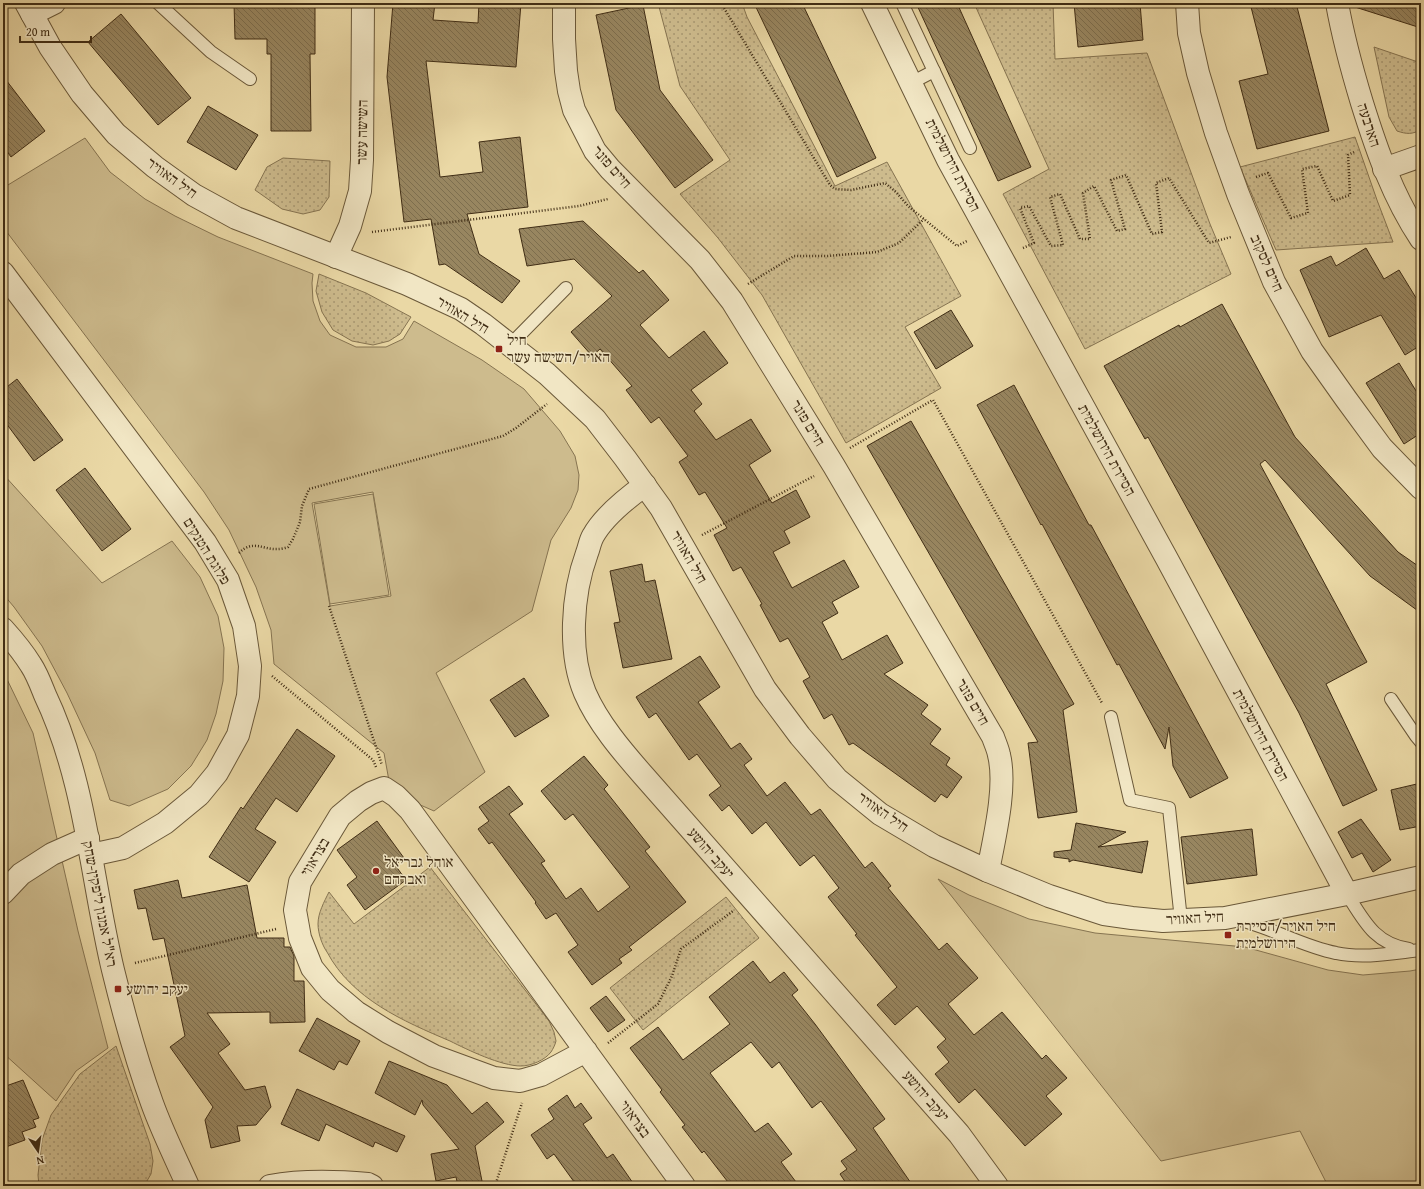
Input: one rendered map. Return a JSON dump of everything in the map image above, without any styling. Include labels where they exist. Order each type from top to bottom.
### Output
[{"type":"street","points":[[29,9],[54,3]]},
{"type":"street","name":"השישה עשר","points":[[336,257],[346,235],[360,191],[362,160],[363,3]]},
{"type":"street","name":"חיים פזנר","points":[[564,3],[566,71],[574,110],[595,151],[610,169],[700,260],[728,296],[758,341],[832,463],[993,737],[1000,756],[1001,779],[999,815],[988,871]]},
{"type":"street","name":"הסיירת הירושלמית","points":[[872,3],[948,160],[1163,552],[1347,894]]},
{"type":"street","name":"חיים לסקוב","points":[[1187,3],[1189,33],[1198,73],[1216,133],[1234,185],[1274,282],[1312,351],[1346,400],[1382,448],[1421,488]]},
{"type":"street","name":"הארבעה","points":[[1337,3],[1353,74],[1375,144],[1384,169],[1409,220],[1421,239]]},
{"type":"street","name":"חיל האוויר","points":[[29,9],[50,47],[82,94],[116,134],[155,167],[194,195],[236,218],[407,284],[461,309],[547,374],[565,390],[595,419],[626,458],[661,508],[765,689],[800,736],[837,778],[880,814],[934,846],[988,871],[1049,896],[1104,914],[1163,920],[1208,919],[1347,894],[1421,877]]},
{"type":"street","points":[[1384,169],[1421,156]]},
{"type":"street","name":"פלוגת הטנקים","points":[[3,273],[205,542],[228,580],[244,626],[250,666],[248,696],[238,735],[218,773],[199,795],[165,823],[123,848],[89,847],[46,858],[21,874],[3,893]]},
{"type":"street","name":"יעקב יהושע","points":[[645,485],[625,499],[604,521],[593,536],[581,570],[574,621],[574,643],[578,670],[585,693],[615,742],[959,1134],[997,1186]]},
{"type":"street","name":"רא\"ל אמנון ליפקין-שחק","points":[[3,629],[32,666],[50,704],[62,735],[78,794],[112,968],[130,1038],[152,1104],[188,1186]]},
{"type":"street","name":"בצראווי","points":[[588,1054],[541,1075],[520,1081],[494,1078],[434,1056],[388,1032],[356,1012],[330,990],[312,968],[300,938],[295,910],[300,882],[340,816],[371,792],[388,790],[410,810],[588,1054],[684,1186]]},
{"type":"street","points":[[270,1186],[288,1182],[336,1181],[368,1184],[372,1186]]},
{"type":"lane","points":[[158,3],[211,52],[250,79]]},
{"type":"lane","points":[[902,3],[970,148]]},
{"type":"lane","points":[[911,83],[934,72]]},
{"type":"lane","points":[[510,346],[566,288]]},
{"type":"lane","points":[[1391,699],[1421,742]]},
{"type":"lane","points":[[1110,717],[1130,800],[1168,808],[1181,920]]},
{"type":"lane","points":[[1347,894],[1367,926],[1383,941],[1400,948],[1420,950]]},
{"type":"lane","points":[[1231,916],[1308,945],[1336,953],[1357,956],[1386,955],[1420,950]]},
{"type":"path","points":[[721,3],[830,185],[835,189],[851,190],[885,183],[896,192],[908,206],[957,246],[987,231]]},
{"type":"path","points":[[1234,185],[1268,174],[1291,218],[1308,214],[1302,169],[1317,166],[1333,201],[1350,195],[1348,155],[1375,144]]},
{"type":"path","points":[[1001,256],[1034,243],[1020,208],[1030,206],[1051,246],[1064,245],[1050,197],[1060,194],[1080,239],[1090,238],[1083,192],[1094,186],[1117,231],[1125,229],[1111,180],[1126,175],[1152,234],[1162,232],[1156,183],[1169,178],[1209,243],[1253,232]]},
{"type":"path","points":[[346,235],[579,206],[634,192]]},
{"type":"path","points":[[728,296],[794,256],[828,256],[877,252],[899,243],[924,219]]},
{"type":"path","points":[[228,580],[236,567],[239,553],[245,548],[254,546],[278,549],[288,547],[300,522],[302,506],[309,489],[503,436],[516,428],[565,390]]},
{"type":"path","points":[[682,545],[832,463],[933,400],[1110,717]]},
{"type":"path","points":[[329,606],[388,790]]},
{"type":"path","points":[[248,656],[373,760],[388,790]]},
{"type":"path","points":[[588,1054],[658,1004],[672,976],[681,949],[751,898]]},
{"type":"path","points":[[112,968],[298,924]]},
{"type":"path","points":[[495,1186],[531,1078]]},
{"type":"shaded area","points":[[658,3],[742,3],[747,17],[835,186],[887,162],[961,296],[905,327],[941,388],[846,443],[762,295],[718,238],[680,194],[730,160],[680,86]]},
{"type":"shaded area","points":[[974,3],[1053,3],[1055,59],[1147,53],[1210,224],[1231,274],[1085,349],[1003,194],[1049,169]]},
{"type":"shaded area","points":[[1374,47],[1421,63],[1421,129],[1418,131],[1403,133],[1397,131],[1389,117]]},
{"type":"shaded area","points":[[1355,137],[1393,242],[1276,250],[1240,167]]},
{"type":"shaded area","points":[[85,138],[110,172],[145,199],[175,216],[218,237],[313,274],[313,301],[320,321],[330,335],[356,347],[386,347],[403,339],[414,321],[482,360],[524,389],[560,431],[575,456],[579,475],[578,490],[571,508],[551,540],[532,611],[436,673],[485,772],[434,811],[391,792],[384,753],[274,664],[271,630],[256,587],[229,530],[204,492],[3,227],[3,188]],"holes":[[[373,492],[391,596],[330,606],[312,503]]]},
{"type":"shaded area","points":[[283,158],[330,161],[329,197],[320,210],[303,214],[282,209],[255,190],[267,167]]},
{"type":"shaded area","points":[[319,274],[366,293],[411,317],[400,334],[389,341],[373,345],[352,341],[333,330],[322,312],[316,291]]},
{"type":"shaded area","points":[[3,474],[102,583],[172,541],[200,577],[218,616],[224,648],[223,681],[216,714],[207,740],[191,766],[168,789],[129,806],[110,800],[95,753],[67,693],[42,646],[3,594]]},
{"type":"shaded area","points":[[373,494],[389,595],[330,604],[314,504]]},
{"type":"shaded area","points":[[3,671],[33,733],[78,931],[108,1048],[76,1071],[56,1101],[3,1053]]},
{"type":"shaded area","points":[[430,867],[549,1021],[556,1041],[551,1052],[542,1060],[525,1066],[504,1063],[475,1053],[414,1025],[380,1007],[365,996],[350,983],[325,949],[318,928],[318,920],[329,892],[354,924]]},
{"type":"shaded area","points":[[938,879],[969,895],[1029,919],[1095,933],[1245,947],[1328,970],[1363,975],[1421,969],[1421,1186],[1328,1186],[1300,1131],[1161,1161]]},
{"type":"shaded area","points":[[726,897],[759,938],[643,1030],[610,988]]},
{"type":"shaded area","points":[[116,1046],[150,1144],[153,1161],[151,1174],[144,1186],[39,1186],[38,1175],[42,1140],[51,1115],[80,1074]]},
{"type":"building","points":[[234,3],[315,3],[315,54],[310,54],[311,131],[271,131],[271,54],[267,54],[267,39],[235,39]]},
{"type":"building","points":[[393,3],[435,3],[433,20],[478,23],[479,3],[521,3],[516,67],[426,61],[440,177],[483,172],[479,142],[520,137],[528,207],[467,214],[479,254],[520,281],[502,303],[445,264],[439,265],[431,219],[404,222],[387,77]]},
{"type":"building","points":[[754,3],[802,3],[876,158],[837,177]]},
{"type":"building","points":[[916,3],[957,3],[1031,167],[998,181]]},
{"type":"building","points":[[1074,3],[1140,3],[1143,40],[1078,47]]},
{"type":"building","points":[[1250,3],[1296,3],[1329,131],[1257,149],[1239,81],[1268,74]]},
{"type":"building","points":[[1356,3],[1421,3],[1421,28],[1355,7]]},
{"type":"building","points":[[643,5],[660,90],[713,160],[675,188],[616,110],[596,15]]},
{"type":"building","points":[[121,14],[191,98],[158,125],[88,42]]},
{"type":"building","points":[[3,76],[45,131],[11,157],[3,146]]},
{"type":"building","points":[[208,106],[258,135],[236,170],[187,142]]},
{"type":"building","points":[[583,221],[639,273],[643,270],[669,300],[640,325],[669,358],[704,331],[728,363],[691,390],[702,404],[694,411],[716,440],[751,419],[771,451],[749,465],[772,503],[796,490],[810,517],[784,531],[790,543],[773,552],[792,588],[844,560],[859,587],[832,602],[838,613],[822,622],[842,660],[887,635],[903,663],[884,674],[928,705],[921,714],[941,729],[930,744],[950,758],[946,765],[962,777],[947,798],[941,794],[935,802],[853,743],[849,745],[832,714],[824,719],[803,681],[810,677],[788,638],[780,642],[760,605],[762,604],[741,567],[733,571],[714,535],[727,528],[705,492],[699,495],[679,462],[688,456],[659,417],[651,423],[626,390],[632,386],[600,349],[592,356],[571,332],[612,296],[574,259],[527,266],[519,229]]},
{"type":"building","points":[[1366,248],[1384,279],[1399,270],[1421,306],[1421,345],[1405,355],[1381,315],[1329,337],[1300,270],[1331,256],[1336,266]]},
{"type":"building","points":[[1222,304],[1295,437],[1398,552],[1421,568],[1421,613],[1370,576],[1265,460],[1260,464],[1367,662],[1326,684],[1377,790],[1343,806],[1299,713],[1148,437],[1145,439],[1104,366],[1179,325],[1180,327]]},
{"type":"building","points":[[951,310],[973,346],[936,369],[914,332]]},
{"type":"building","points":[[1399,363],[1421,399],[1421,433],[1404,444],[1366,383]]},
{"type":"building","points":[[17,379],[63,440],[34,461],[3,419],[3,390]]},
{"type":"building","points":[[1014,385],[1228,778],[1190,798],[1173,766],[1169,727],[1165,749],[1119,664],[1117,665],[977,405]]},
{"type":"building","points":[[911,421],[1074,704],[1063,710],[1077,812],[1038,818],[1028,743],[1038,742],[867,446]]},
{"type":"building","points":[[85,468],[131,529],[102,551],[56,490]]},
{"type":"building","points":[[642,564],[645,582],[655,580],[672,659],[623,668],[614,623],[620,622],[610,571]]},
{"type":"building","points":[[700,656],[720,687],[698,702],[731,749],[740,743],[752,759],[744,765],[767,796],[785,782],[811,815],[820,809],[865,868],[872,862],[891,886],[888,888],[939,950],[947,943],[978,978],[948,1004],[974,1035],[1002,1012],[1042,1059],[1046,1055],[1067,1078],[1046,1096],[1062,1114],[1025,1146],[975,1089],[959,1103],[935,1074],[949,1062],[937,1047],[946,1039],[917,1006],[895,1025],[877,1005],[897,987],[855,935],[857,934],[828,897],[839,888],[814,855],[800,866],[766,822],[752,834],[729,805],[722,811],[709,795],[721,786],[697,754],[689,760],[656,713],[649,718],[636,697]]},
{"type":"building","points":[[524,678],[549,716],[515,737],[490,700]]},
{"type":"building","points":[[297,729],[335,756],[297,812],[276,798],[255,829],[276,842],[249,882],[209,857],[241,807],[243,809]]},
{"type":"building","points":[[584,756],[608,785],[604,789],[650,847],[645,851],[686,902],[629,947],[632,950],[619,959],[622,963],[592,985],[568,952],[578,945],[556,913],[546,919],[535,903],[536,902],[492,842],[489,844],[478,829],[489,821],[479,807],[509,786],[523,804],[509,814],[545,861],[541,863],[566,899],[581,888],[598,912],[630,887],[573,814],[565,820],[541,791]]},
{"type":"building","points":[[1421,783],[1421,826],[1400,830],[1391,790]]},
{"type":"building","points":[[1361,819],[1391,860],[1373,872],[1362,853],[1352,858],[1338,832]]},
{"type":"building","name":"אוהל גבריאל ואברהם","points":[[377,821],[404,858],[395,865],[406,880],[365,910],[347,885],[357,877],[337,850]]},
{"type":"building","points":[[1076,823],[1126,832],[1098,847],[1148,841],[1142,873],[1073,860],[1069,862],[1069,859],[1054,857],[1054,852],[1071,850]]},
{"type":"building","points":[[1252,829],[1257,875],[1187,884],[1181,837]]},
{"type":"building","points":[[178,880],[182,898],[247,885],[257,938],[284,938],[284,947],[290,947],[294,956],[294,981],[304,981],[305,1022],[270,1023],[270,1012],[207,1013],[230,1044],[218,1053],[245,1090],[265,1086],[271,1107],[256,1125],[237,1126],[240,1141],[211,1148],[205,1120],[213,1107],[170,1047],[185,1036],[164,938],[153,940],[146,908],[138,909],[134,890]]},
{"type":"building","points":[[753,961],[770,983],[784,972],[798,990],[792,995],[885,1119],[873,1128],[913,1186],[848,1186],[840,1174],[847,1169],[841,1161],[857,1150],[821,1101],[812,1108],[779,1062],[772,1068],[751,1042],[710,1073],[755,1132],[768,1123],[792,1154],[781,1162],[799,1186],[731,1186],[704,1151],[702,1153],[682,1127],[685,1125],[660,1092],[662,1090],[630,1048],[658,1027],[683,1060],[730,1024],[709,997]]},
{"type":"building","points":[[606,996],[625,1020],[608,1032],[590,1008]]},
{"type":"building","points":[[317,1018],[360,1041],[347,1065],[339,1061],[334,1070],[299,1051]]},
{"type":"building","points":[[389,1061],[447,1085],[472,1114],[487,1102],[504,1122],[475,1146],[483,1186],[458,1186],[456,1177],[436,1181],[431,1154],[459,1149],[423,1105],[422,1100],[415,1115],[375,1093]]},
{"type":"building","points":[[23,1080],[39,1118],[33,1120],[36,1127],[22,1132],[25,1140],[3,1148],[3,1087]]},
{"type":"building","points":[[297,1089],[405,1136],[397,1152],[375,1142],[373,1147],[326,1124],[319,1141],[281,1124]]},
{"type":"building","points":[[567,1095],[575,1108],[581,1103],[592,1118],[583,1124],[607,1158],[613,1154],[635,1186],[577,1186],[554,1154],[547,1159],[531,1135],[554,1119],[548,1109]]},
{"type":"place","name":"חיל האויר/השישה עשר","points":[[499,349]]},
{"type":"place","name":"אוהל גבריאל ואברהם","points":[[376,871]]},
{"type":"place","name":"חיל האויר/הסיירת הירושלמית","points":[[1228,935]]},
{"type":"place","name":"יעקב יהושע","points":[[118,989]]}]
